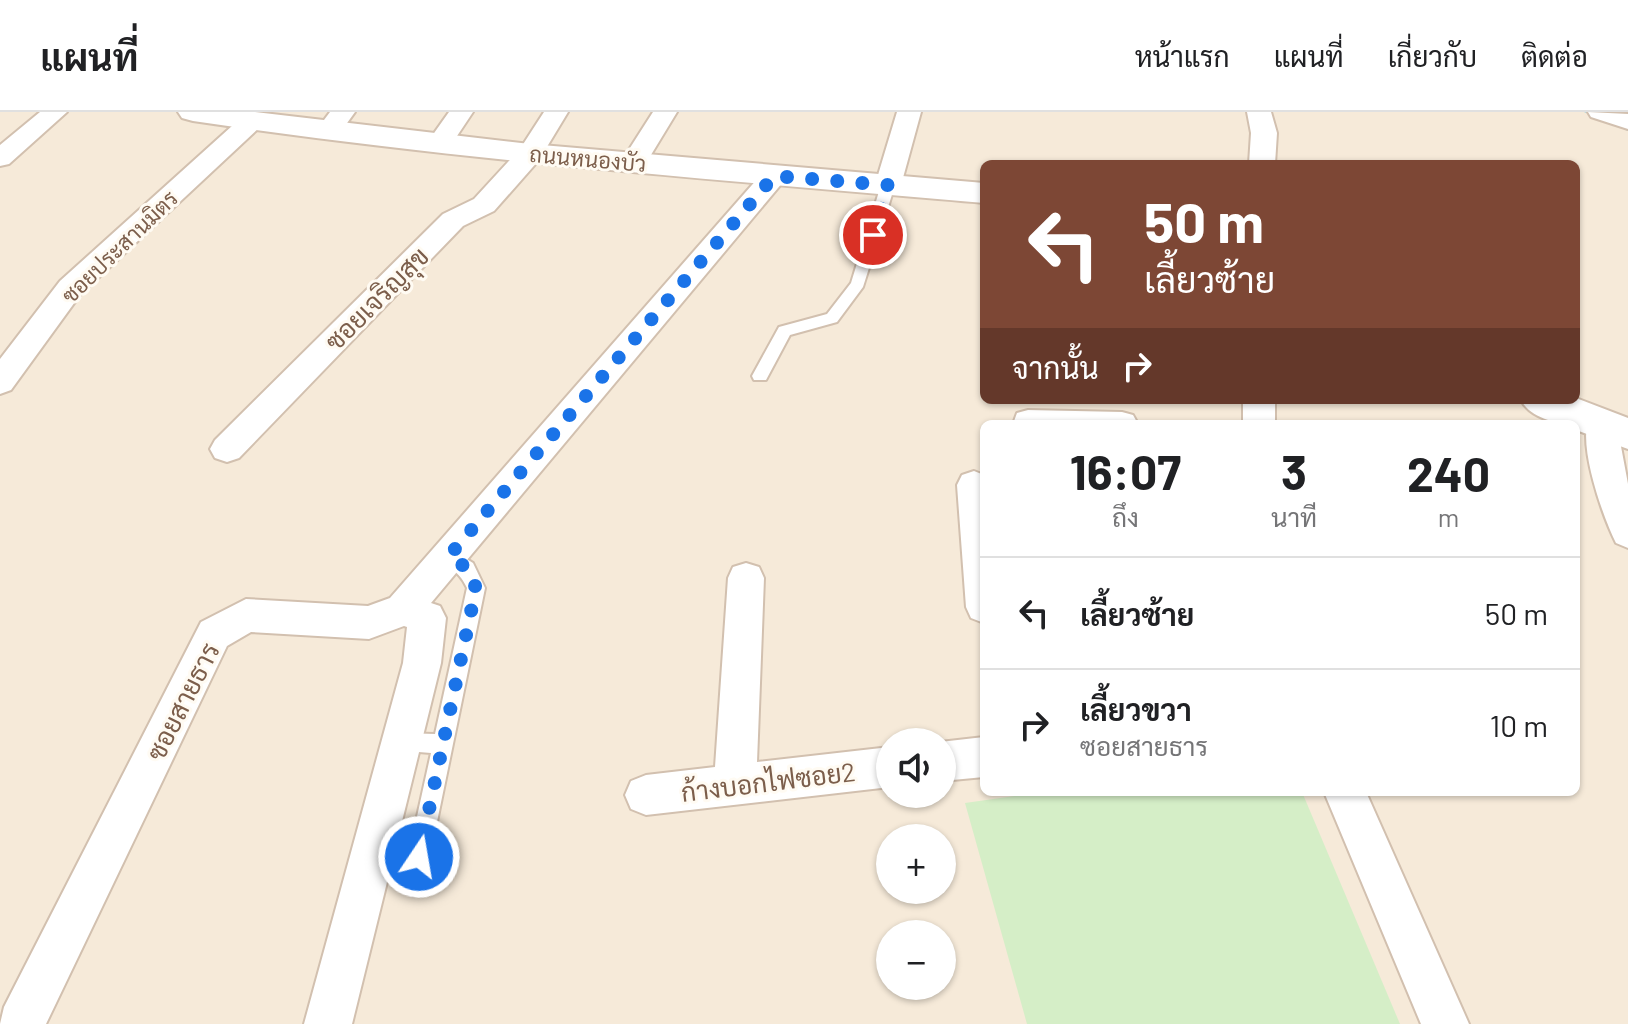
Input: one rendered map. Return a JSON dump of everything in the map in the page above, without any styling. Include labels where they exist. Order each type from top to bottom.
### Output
[{"type":"street","points":[[0,158],[55,112]]},
{"type":"street","name":"ถนนหนองบัว","points":[[193,112],[251,122],[335,122],[440,143],[530,154],[980,193]]},
{"type":"street","points":[[440,143],[461,112]]},
{"type":"street","name":"ซอยเจริญสุข","points":[[227,449],[453,220],[484,205],[530,154],[556,112]]},
{"type":"street","points":[[634,162],[665,112]]},
{"type":"street","points":[[888,185],[909,112]]},
{"type":"street","points":[[1259,112],[1264,133],[1262,160]]},
{"type":"street","points":[[1600,112],[1628,122]]},
{"type":"street","name":"ซอยประสานมิตร","points":[[0,382],[70,288],[251,122]]},
{"type":"street","name":"ซอยสายธาร","points":[[21,1024],[214,634],[246,615],[369,623],[403,609],[774,176]]},
{"type":"street","points":[[1550,404],[1614,429],[1609,478],[1628,533]]},
{"type":"street","points":[[974,485],[980,558]]},
{"type":"street","points":[[735,785],[746,578]]},
{"type":"street","points":[[328,1024],[422,663],[427,618],[403,609]]},
{"type":"street","points":[[956,760],[980,757]]},
{"type":"street","name":"ก้างบอกไฟซอย2","points":[[646,795],[876,769]]},
{"type":"street","points":[[1347,796],[1445,1024]]},
{"type":"lane","points":[[760,376],[784,331],[832,318],[858,284],[888,185]]},
{"type":"lane","points":[[413,885],[476,588],[467,568],[449,556]]},
{"type":"lane","points":[[401,743],[443,744]]},
{"type":"shaded area","points":[[0,112],[1628,112],[1628,1024],[0,1024]]},
{"type":"green space","points":[[1015,796],[1304,796],[1400,1024],[1027,1024],[965,803]]},
{"type":"waterway","points":[[1587,112],[1628,129]]},
{"type":"route","points":[[419,857],[476,588],[467,568],[449,556],[774,176],[888,185],[873,235]]}]
